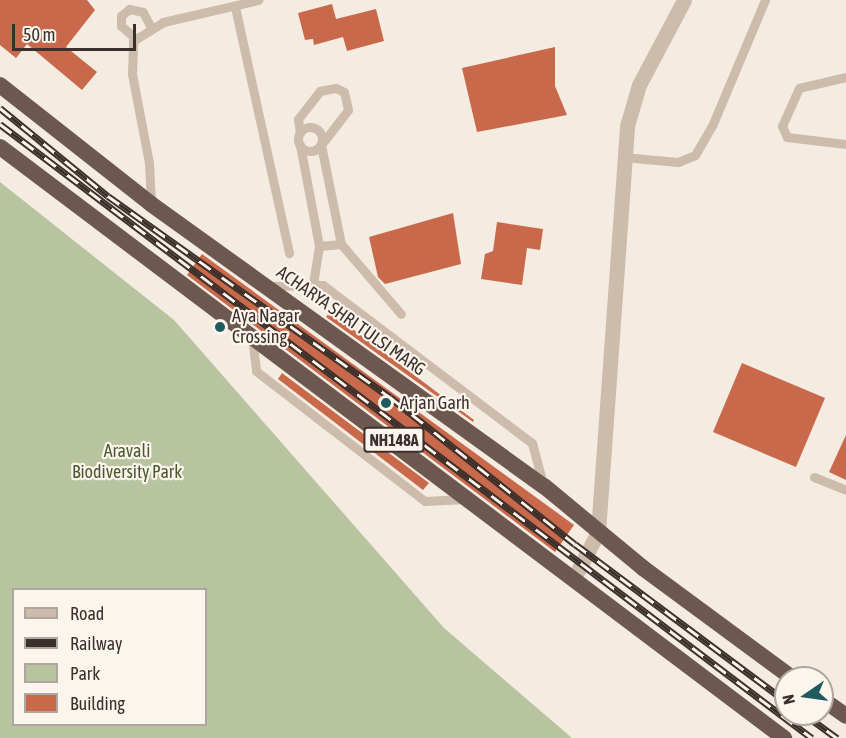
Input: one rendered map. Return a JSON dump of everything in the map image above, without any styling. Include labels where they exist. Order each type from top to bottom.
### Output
[{"type":"highway","name":"ACHARYA SHRI TULSI MARG","points":[[0,85],[151,204],[544,486],[598,532],[776,666]]},
{"type":"highway","name":"NH148A","points":[[0,147],[472,499],[784,738]]},
{"type":"street","points":[[574,578],[598,532],[623,157],[639,85],[684,0]]},
{"type":"lane","points":[[135,38],[151,28],[258,0]]},
{"type":"lane","points":[[623,157],[678,162],[695,154],[712,126],[765,0]]},
{"type":"lane","points":[[235,7],[289,253]]},
{"type":"lane","points":[[135,38],[121,26],[121,16],[129,9],[143,12],[151,28]]},
{"type":"lane","points":[[135,38],[132,74],[149,163],[151,204]]},
{"type":"lane","points":[[846,77],[799,88],[782,126],[787,137],[846,144]]},
{"type":"lane","points":[[300,146],[310,151],[321,146],[348,110],[344,92],[336,88],[320,91],[298,119],[300,146],[318,246],[313,283]]},
{"type":"lane","points":[[300,134],[316,129],[321,134],[321,146],[341,244],[401,314]]},
{"type":"lane","points":[[318,246],[341,244]]},
{"type":"lane","points":[[267,286],[313,283],[323,285],[532,443],[544,486]]},
{"type":"lane","points":[[252,335],[256,371],[425,501],[472,499]]},
{"type":"lane","points":[[814,477],[846,490]]},
{"type":"green space","name":"Aravali Biodiversity Park","points":[[0,182],[174,320],[444,628],[572,738],[0,738]]},
{"type":"building","points":[[0,0],[87,0],[95,10],[66,47],[97,72],[82,90],[27,44],[16,58],[0,45]]},
{"type":"building","points":[[332,4],[336,19],[376,9],[384,41],[347,51],[343,37],[314,45],[313,39],[305,40],[298,13]]},
{"type":"building","points":[[555,47],[555,86],[567,115],[477,132],[462,68]]},
{"type":"building","points":[[453,213],[461,264],[385,284],[378,277],[369,237]]},
{"type":"building","points":[[497,222],[543,229],[540,250],[527,248],[522,285],[481,279],[485,254],[493,251]]},
{"type":"building","points":[[202,254],[574,525],[555,552],[187,275]]},
{"type":"building","points":[[330,312],[474,420],[473,422],[326,317]]},
{"type":"building","points":[[742,363],[825,398],[796,467],[713,432]]},
{"type":"building","points":[[282,373],[429,483],[423,490],[278,379]]},
{"type":"building","points":[[846,435],[846,480],[829,472]]},
{"type":"railway","points":[[0,108],[108,196],[390,397],[575,544],[774,692]]},
{"type":"railway","points":[[0,124],[812,738]]},
{"type":"railway","points":[[820,726],[837,738]]},
{"type":"place","name":"Aya Nagar Crossing","points":[[220,327]]},
{"type":"place","name":"Arjan Garh","points":[[386,403]]}]
